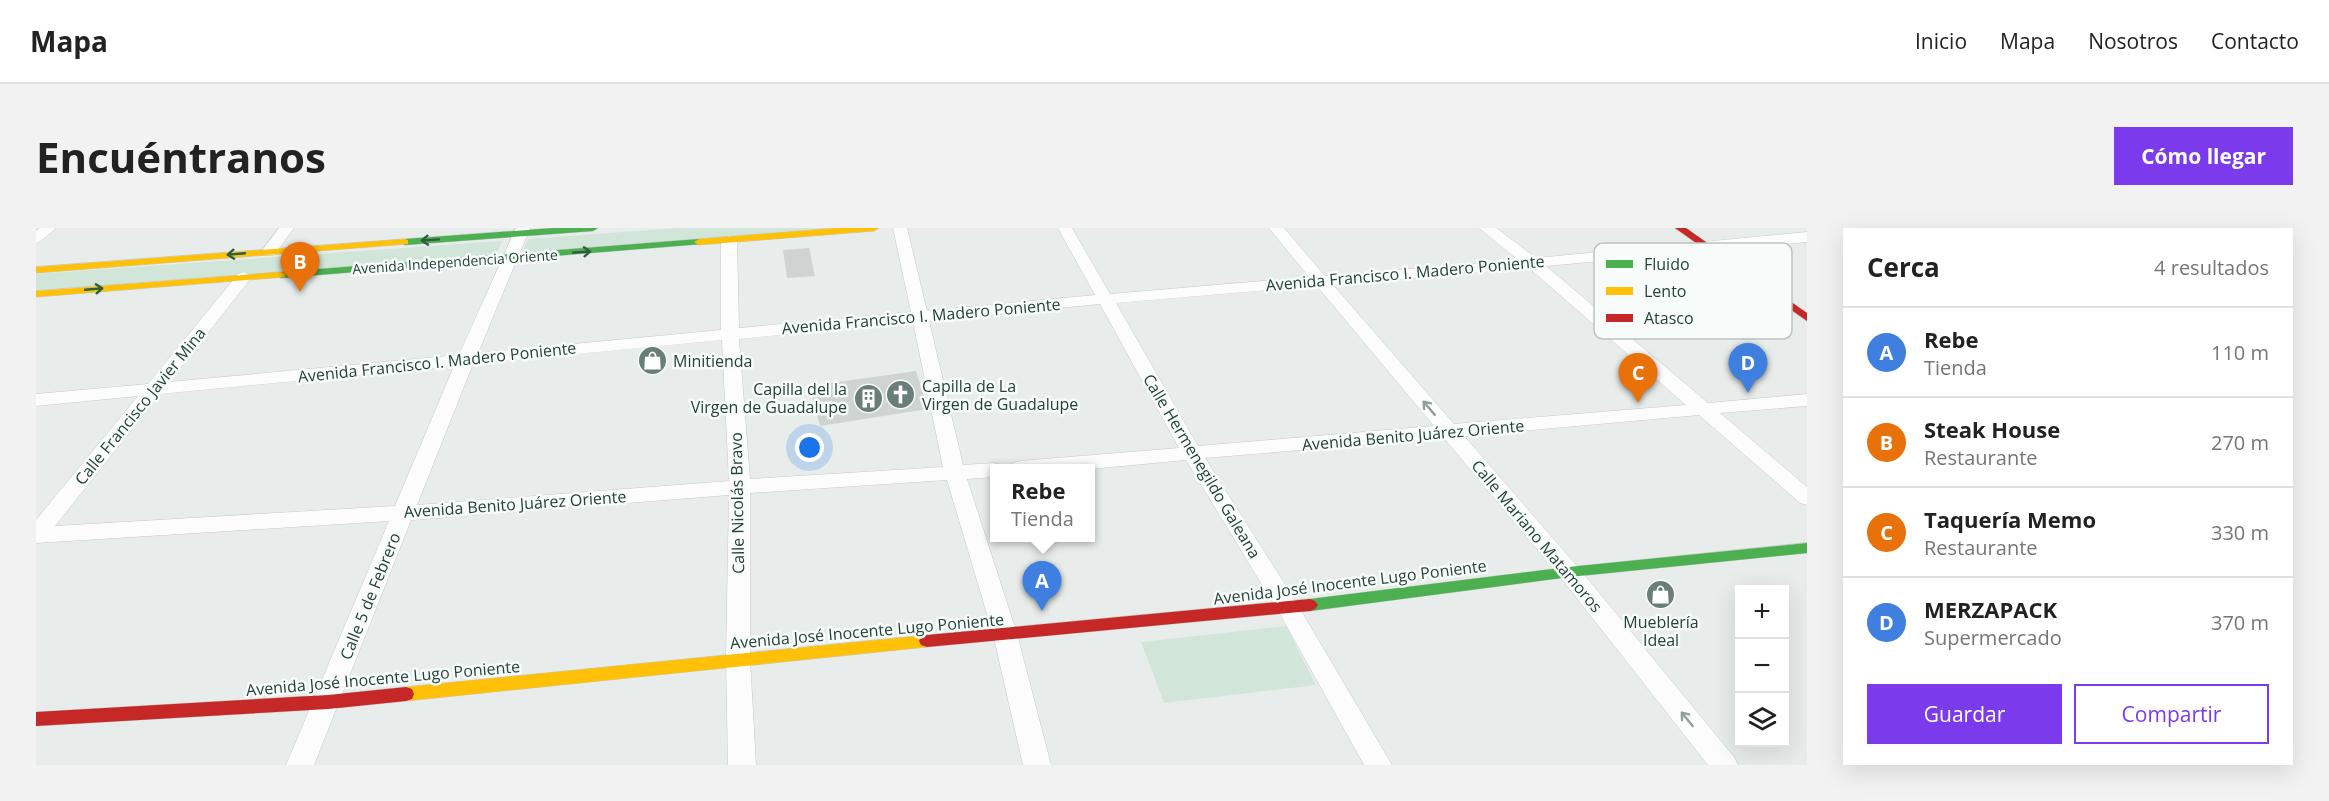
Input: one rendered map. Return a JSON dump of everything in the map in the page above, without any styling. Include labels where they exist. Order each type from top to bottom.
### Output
[{"type":"street","points":[[36,238],[49,228]]},
{"type":"street","points":[[269,252],[287,228]]},
{"type":"street","name":"Avenida Independencia Oriente","points":[[36,270],[521,231],[593,228]]},
{"type":"street","name":"Avenida Independencia Oriente","points":[[36,294],[874,228]]},
{"type":"street","points":[[900,228],[955,473],[1005,634],[1037,765]]},
{"type":"street","name":"Calle Hermenegildo Galeana","points":[[1065,228],[1193,455],[1288,608],[1378,765]]},
{"type":"street","name":"Calle Mariano Matamoros","points":[[1276,228],[1569,572],[1724,765]]},
{"type":"street","points":[[1486,228],[1533,263],[1594,315]]},
{"type":"street","points":[[1680,228],[1702,243]]},
{"type":"street","name":"Calle 5 de Febrero","points":[[300,765],[328,702],[466,358],[521,231]]},
{"type":"street","points":[[1719,233],[1734,243]]},
{"type":"street","name":"Avenida Francisco I. Madero Poniente","points":[[1734,243],[1807,237]]},
{"type":"street","name":"Calle Nicolás Bravo","points":[[729,241],[730,333],[740,487],[738,659],[742,765]]},
{"type":"street","name":"Avenida Francisco I. Madero Poniente","points":[[36,400],[150,391],[730,333],[1594,257]]},
{"type":"street","name":"Calle Francisco Javier Mina","points":[[36,535],[244,277]]},
{"type":"street","points":[[1792,307],[1807,318]]},
{"type":"street","points":[[1621,339],[1807,498]]},
{"type":"street","name":"Avenida Benito Juárez Oriente","points":[[1073,464],[1807,400]]},
{"type":"street","name":"Avenida Benito Juárez Oriente","points":[[36,535],[403,513],[990,470]]},
{"type":"street","name":"Avenida José Inocente Lugo Poniente","points":[[36,719],[328,702],[738,659],[1288,608],[1569,572],[1807,548]]},
{"type":"green space","points":[[677,228],[855,228],[520,256],[528,239]]},
{"type":"green space","points":[[502,241],[495,256],[36,290],[36,274]]},
{"type":"green space","points":[[1286,626],[1316,685],[1164,703],[1141,642]]},
{"type":"building","points":[[809,248],[815,276],[787,278],[783,250]]},
{"type":"building","name":"Capilla del la Virgen de Guadalupe","points":[[916,371],[928,409],[820,426],[809,386]]},
{"type":"traffic: fast","points":[[405,242],[593,228]]},
{"type":"traffic: fast","points":[[281,275],[699,242]]},
{"type":"traffic: fast","points":[[1310,605],[1569,572],[1807,548]]},
{"type":"traffic: slow","points":[[699,242],[874,228]]},
{"type":"traffic: slow","points":[[36,270],[405,242]]},
{"type":"traffic: slow","points":[[36,294],[281,275]]},
{"type":"traffic: slow","points":[[406,694],[927,641]]},
{"type":"traffic: jam","points":[[1680,228],[1701,243]]},
{"type":"traffic: jam","points":[[1792,307],[1807,318]]},
{"type":"traffic: jam","points":[[927,641],[1310,605]]},
{"type":"traffic: jam","points":[[36,719],[328,702],[406,694]]},
{"type":"place","name":"Steak House","points":[[300,292]]},
{"type":"place","name":"Minitienda","points":[[652,361]]},
{"type":"place","name":"MERZAPACK","points":[[1748,393]]},
{"type":"place","name":"Capilla de La Virgen de Guadalupe","points":[[901,395]]},
{"type":"place","name":"Capilla del la Virgen de Guadalupe","points":[[868,398]]},
{"type":"place","name":"Taquería Memo","points":[[1638,403]]},
{"type":"place","name":"Mueblería Ideal","points":[[1661,594]]},
{"type":"place","name":"Rebe","points":[[1042,611]]}]
